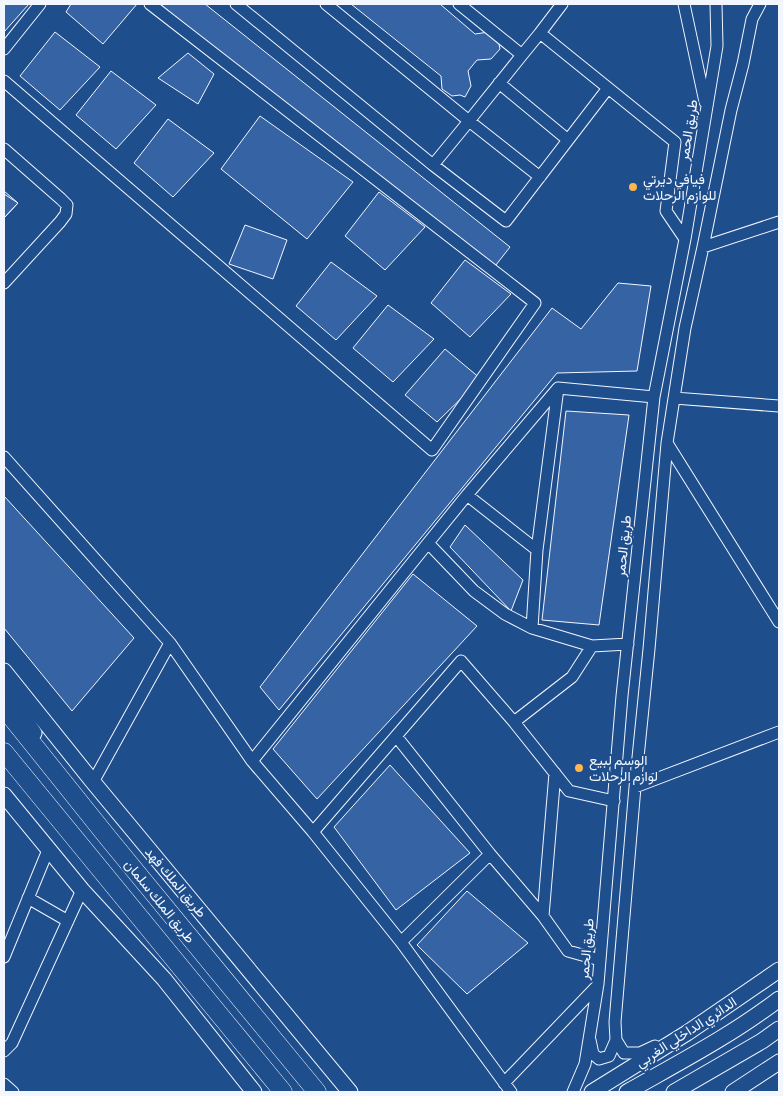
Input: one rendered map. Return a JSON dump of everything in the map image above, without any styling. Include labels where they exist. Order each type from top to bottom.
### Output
[{"type":"highway","name":"طريق الملك سلمان","points":[[4,708],[317,1092]]},
{"type":"highway","name":"طريق الملك سلمان","points":[[6,755],[283,1092]]},
{"type":"main road","name":"طريق الملك فهد","points":[[4,671],[93,782],[349,1092]]},
{"type":"main road","points":[[4,691],[109,838]]},
{"type":"main road","points":[[4,796],[82,890],[164,979],[254,1092]]},
{"type":"main road","name":"الدائري الداخلي الغربي","points":[[592,1092],[687,1034],[779,970]]},
{"type":"main road","points":[[687,1034],[727,1015],[779,982]]},
{"type":"main road","points":[[627,1092],[703,1049],[779,1000]]},
{"type":"main road","points":[[674,1092],[762,1041],[779,1029]]},
{"type":"main road","points":[[733,1092],[779,1062]]},
{"type":"street","points":[[4,49],[40,4]]},
{"type":"street","points":[[4,81],[432,450],[535,303],[150,4]]},
{"type":"street","points":[[236,4],[433,165],[506,221],[608,88]]},
{"type":"street","points":[[459,4],[522,55]]},
{"type":"street","points":[[433,165],[562,4]]},
{"type":"street","points":[[684,4],[706,110]]},
{"type":"street","name":"طريق الحمر","points":[[573,1092],[585,1064],[598,984],[628,644],[654,397],[685,239],[706,110],[716,46],[716,4]]},
{"type":"street","points":[[589,1038],[593,1054],[599,1059],[609,1056],[616,1040],[615,1022],[635,787],[667,443],[685,328],[731,110],[752,19],[760,4]]},
{"type":"street","points":[[330,5],[469,121],[540,176]]},
{"type":"street","points":[[540,33],[675,142],[666,210],[685,239]]},
{"type":"street","points":[[499,84],[568,140]]},
{"type":"street","points":[[4,150],[61,199],[66,205],[66,214],[4,283]]},
{"type":"street","points":[[703,247],[779,222]]},
{"type":"street","points":[[558,388],[654,397]]},
{"type":"street","points":[[252,761],[467,495],[558,388]]},
{"type":"street","points":[[532,628],[537,550],[558,388]]},
{"type":"street","points":[[674,398],[779,406]]},
{"type":"street","points":[[667,443],[779,622]]},
{"type":"street","points":[[4,457],[170,643],[252,761],[314,832],[401,942],[508,1088],[598,984]]},
{"type":"street","points":[[467,495],[537,550]]},
{"type":"street","points":[[428,543],[474,591],[505,614],[532,628],[592,646],[628,644]]},
{"type":"street","points":[[93,782],[170,643]]},
{"type":"street","points":[[514,722],[572,677],[592,646]]},
{"type":"street","points":[[314,832],[461,661],[514,722],[569,791],[614,801]]},
{"type":"street","points":[[635,787],[779,732]]},
{"type":"street","points":[[396,736],[490,854],[543,916],[568,951],[600,960]]},
{"type":"street","points":[[543,916],[556,773]]},
{"type":"street","points":[[4,958],[48,850]]},
{"type":"street","points":[[401,942],[490,854]]},
{"type":"street","points":[[4,1052],[12,1042],[82,890]]},
{"type":"street","points":[[28,898],[68,921]]},
{"type":"street","points":[[616,1040],[624,1053],[640,1053],[687,1034]]},
{"type":"street","points":[[4,1084],[13,1092]]},
{"type":"building","points":[[4,4],[29,4],[4,32]]},
{"type":"building","points":[[71,4],[137,4],[103,44],[66,12]]},
{"type":"building","points":[[160,4],[205,4],[510,247],[492,270]]},
{"type":"building","points":[[351,4],[440,4],[475,34],[489,32],[498,39],[500,49],[491,59],[477,60],[468,71],[471,86],[465,97],[460,95],[452,96],[442,89],[441,76]]},
{"type":"building","points":[[55,32],[100,67],[60,110],[20,76]]},
{"type":"building","points":[[188,53],[214,74],[198,104],[158,78]]},
{"type":"building","points":[[111,71],[156,105],[116,149],[76,115]]},
{"type":"building","points":[[260,116],[353,182],[307,239],[221,169]]},
{"type":"building","points":[[168,119],[214,153],[173,197],[134,163]]},
{"type":"building","points":[[4,191],[18,203],[4,218]]},
{"type":"building","points":[[379,192],[425,227],[385,270],[345,236]]},
{"type":"building","points":[[4,194],[18,203],[4,218]]},
{"type":"building","points":[[245,225],[287,240],[273,279],[229,264]]},
{"type":"building","points":[[465,260],[511,294],[470,337],[431,303]]},
{"type":"building","points":[[331,262],[377,296],[336,340],[296,306]]},
{"type":"building","points":[[618,283],[651,286],[637,371],[557,373],[279,710],[260,687],[552,308],[581,329]]},
{"type":"building","points":[[388,305],[434,339],[393,382],[353,348]]},
{"type":"building","points":[[445,349],[481,379],[437,422],[405,395]]},
{"type":"building","points":[[566,411],[629,415],[599,625],[542,620]]},
{"type":"building","points":[[4,496],[134,638],[72,711],[4,628]]},
{"type":"building","points":[[465,525],[523,580],[511,611],[450,547]]},
{"type":"building","points":[[413,574],[477,626],[317,799],[273,749]]},
{"type":"building","points":[[390,765],[470,853],[396,910],[334,827]]},
{"type":"building","points":[[467,891],[528,943],[467,994],[417,945]]},
{"type":"place","name":"فيافي ديرتي للوازم الرحلات","points":[[633,187]]},
{"type":"place","name":"الوسم لبيع لوازم الرحلات","points":[[579,768]]}]
